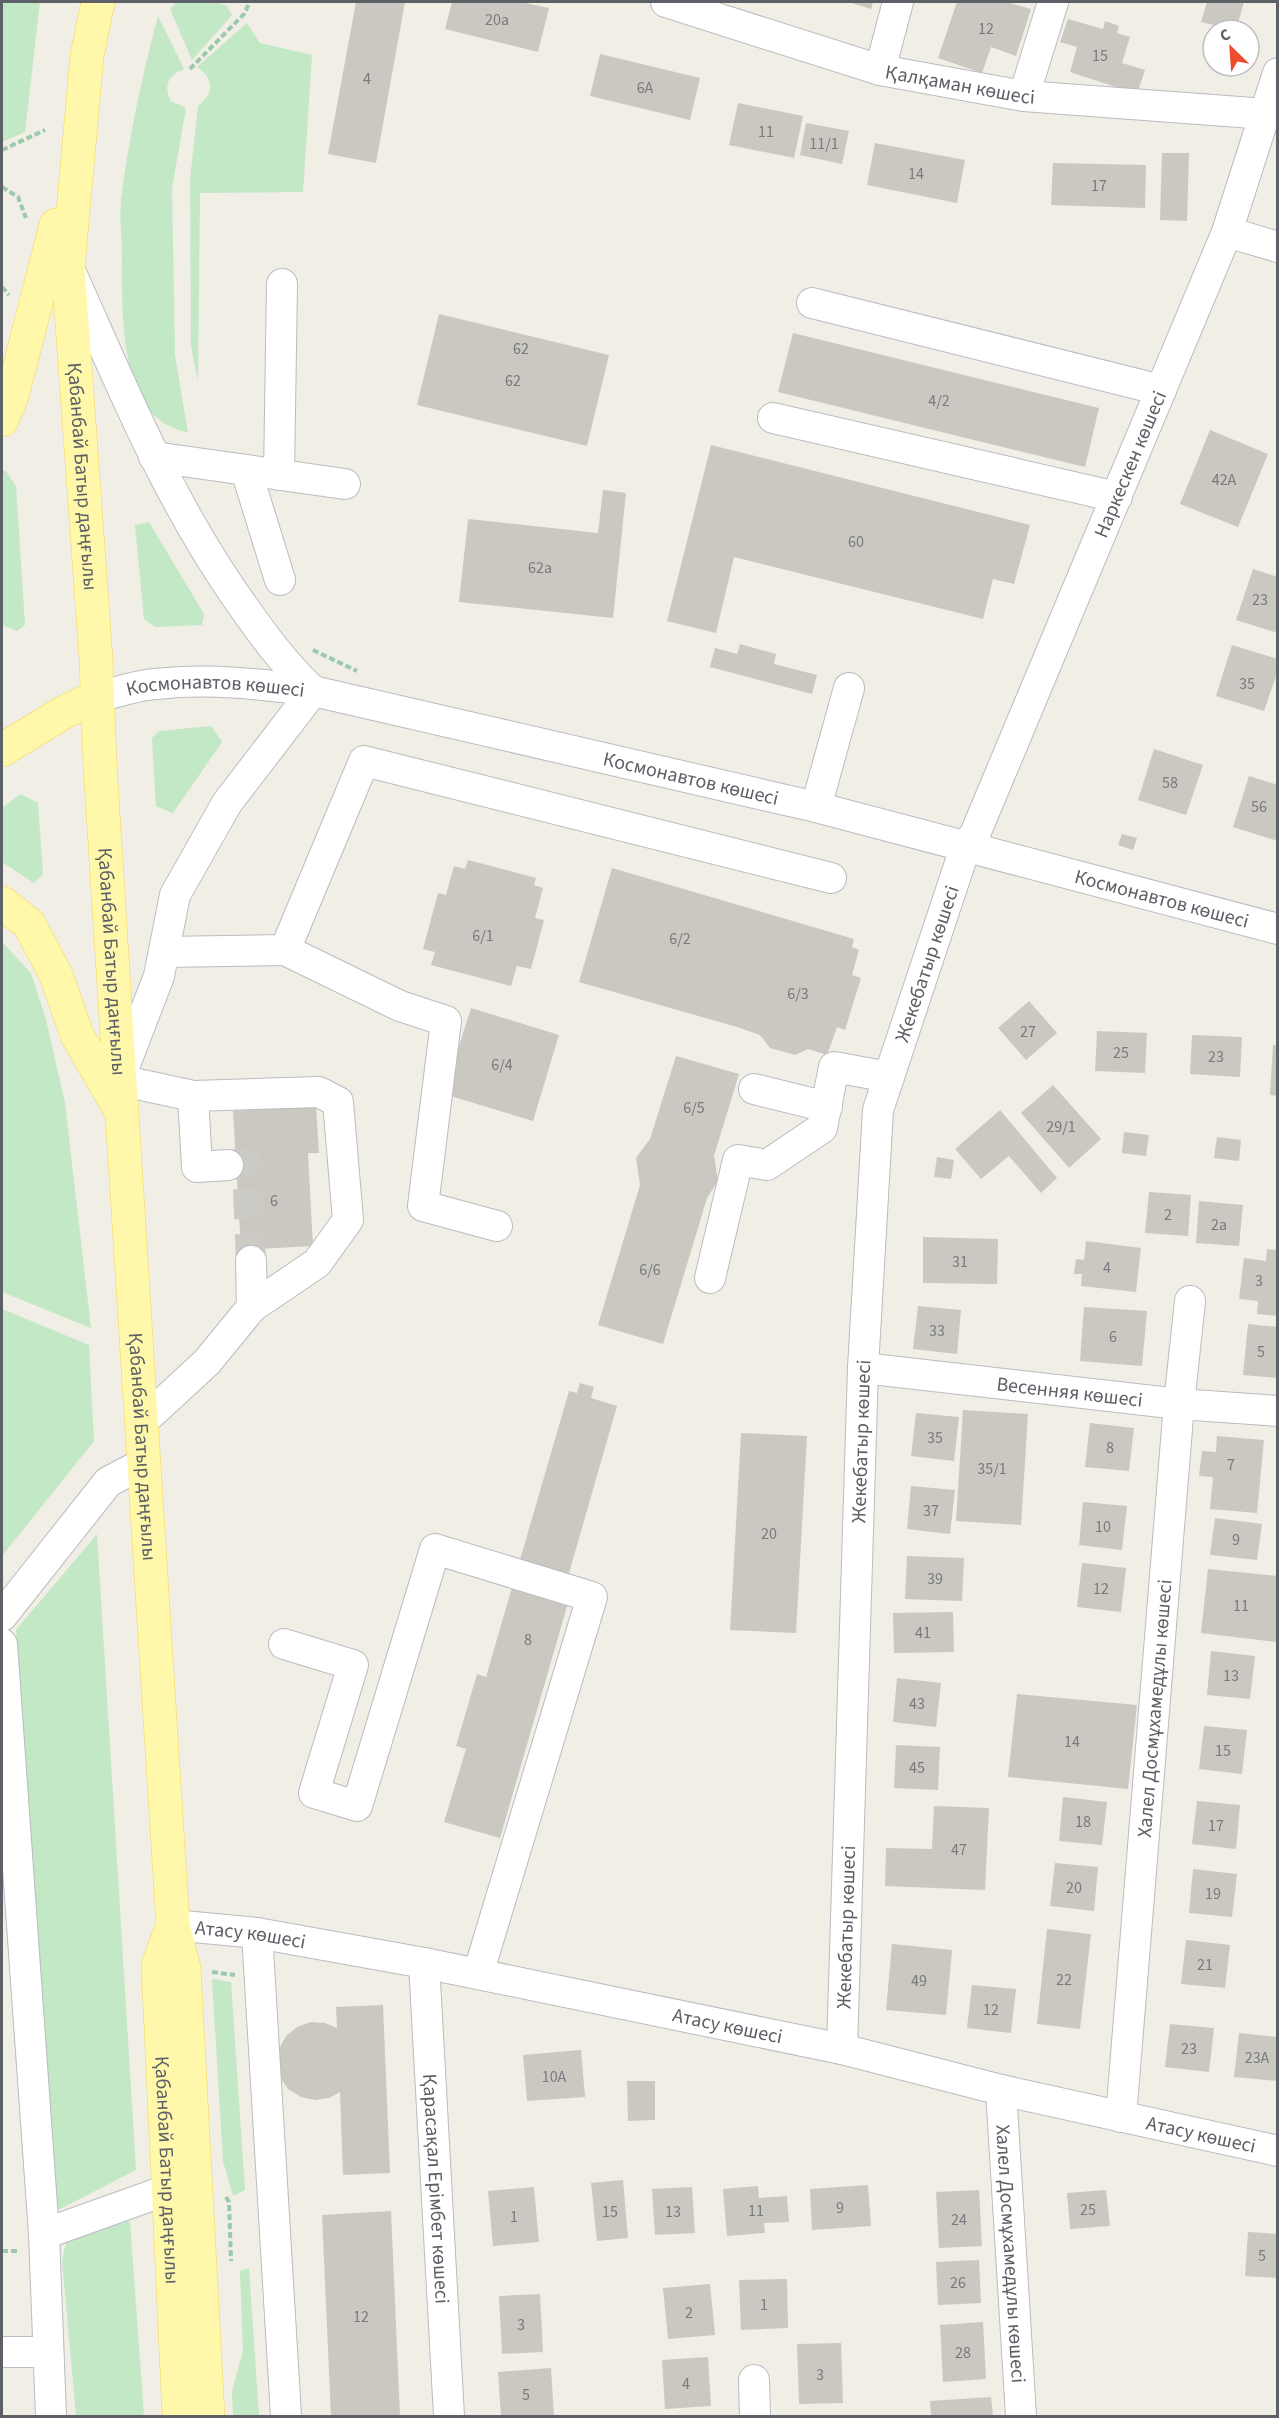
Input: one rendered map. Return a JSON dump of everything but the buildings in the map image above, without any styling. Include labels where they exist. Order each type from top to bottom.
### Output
[{"type":"main road","name":"Қабанбай Батыр даңғылы","points":[[98,2],[87,56],[68,267],[173,1925],[184,1968],[208,2416]]},
{"type":"main road","points":[[2,420],[12,396],[80,140]]},
{"type":"main road","points":[[2,750],[66,711],[97,697]]},
{"type":"main road","points":[[2,903],[29,924],[56,975],[77,1035],[122,1113]]},
{"type":"main road","name":"Қабанбай Батыр даңғылы","points":[[173,1925],[158,1965],[179,2416]]},
{"type":"street","name":"Қалқаман көшесі","points":[[666,2],[749,14],[880,70],[1024,96],[1266,114]]},
{"type":"street","points":[[880,70],[898,2]]},
{"type":"street","points":[[1024,96],[1053,2]]},
{"type":"street","name":"Наркескен көшесі","points":[[965,848],[975,834],[1227,232],[1278,74]]},
{"type":"street","points":[[1227,232],[1278,248]]},
{"type":"street","points":[[68,267],[154,457],[210,558],[286,665],[313,691],[227,803],[175,895],[159,976],[119,1080],[193,1096],[319,1092],[338,1102],[348,1220],[317,1263],[252,1307],[207,1362],[141,1423]]},
{"type":"street","points":[[279,475],[282,284]]},
{"type":"street","points":[[812,303],[1161,390]]},
{"type":"street","points":[[773,418],[1117,497]]},
{"type":"street","points":[[154,457],[345,484]]},
{"type":"street","points":[[246,470],[280,580]]},
{"type":"street","name":"Космонавтов көшесі","points":[[97,697],[154,684],[194,682],[242,682],[313,691],[816,807],[965,848],[1278,928]]},
{"type":"street","points":[[816,807],[849,688]]},
{"type":"street","points":[[285,950],[364,761],[831,878]]},
{"type":"street","name":"Жекебатыр көшесі","points":[[842,2049],[863,1368],[879,1110],[965,848]]},
{"type":"street","points":[[164,952],[285,950],[400,1006],[446,1021],[423,1206],[497,1226]]},
{"type":"street","points":[[710,1278],[738,1160],[767,1165],[822,1128],[834,1067],[889,1077]]},
{"type":"street","points":[[754,1089],[827,1107]]},
{"type":"street","points":[[193,1096],[197,1167],[228,1165]]},
{"type":"street","points":[[251,1261],[252,1307]]},
{"type":"street","name":"Халел Досмұхамедұлы көшесі","points":[[1121,2117],[1179,1404],[1190,1301]]},
{"type":"street","name":"Весенняя көшесі","points":[[863,1368],[1179,1404],[1278,1411]]},
{"type":"street","points":[[2,1616],[108,1482],[144,1463]]},
{"type":"street","points":[[284,1644],[353,1665],[314,1793],[357,1806],[435,1549],[592,1597],[478,1974]]},
{"type":"street","points":[[2,1644],[9,1839],[34,2243],[47,2352],[51,2416]]},
{"type":"street","name":"Атасу көшесі","points":[[173,1925],[257,1933],[478,1974],[842,2049],[1001,2090],[1278,2151]]},
{"type":"street","points":[[257,1933],[286,2416]]},
{"type":"street","name":"Қарасақал Ерімбет көшесі","points":[[424,1963],[449,2416]]},
{"type":"street","name":"Халел Досмұхамедұлы көшесі","points":[[1001,2090],[1021,2416]]},
{"type":"street","points":[[34,2243],[167,2190]]},
{"type":"street","points":[[2,2352],[47,2352]]},
{"type":"street","points":[[754,2380],[755,2416]]},
{"type":"path","points":[[190,69],[244,14],[250,2]]},
{"type":"path","points":[[2,150],[45,130]]},
{"type":"path","points":[[2,187],[18,197],[26,218]]},
{"type":"path","points":[[207,1971],[240,1975]]},
{"type":"path","points":[[2,2251],[34,2243]]},
{"type":"green space","points":[[2,2],[40,2],[25,132],[2,142]]},
{"type":"green space","points":[[177,2],[215,2],[227,6],[232,15],[192,60],[170,9]]},
{"type":"green space","points":[[158,16],[184,69],[174,74],[168,82],[167,91],[171,101],[186,108],[172,188],[175,355],[188,433],[164,423],[144,402],[135,384],[129,363],[123,317],[121,200],[137,107]]},
{"type":"green space","points":[[247,23],[260,43],[312,55],[303,192],[200,193],[198,381],[191,346],[190,180],[198,106],[207,97],[210,86],[207,76],[197,67]]},
{"type":"green space","points":[[5,470],[16,486],[25,625],[17,631],[2,625],[2,472]]},
{"type":"green space","points":[[149,522],[204,614],[202,625],[155,627],[144,619],[135,525]]},
{"type":"green space","points":[[211,726],[222,742],[173,813],[156,806],[152,738],[159,731]]},
{"type":"green space","points":[[20,794],[38,803],[43,874],[34,883],[2,862],[2,808]]},
{"type":"green space","points":[[2,942],[31,973],[46,1020],[65,1103],[91,1328],[2,1292]]},
{"type":"green space","points":[[2,1309],[89,1345],[94,1441],[2,1556]]},
{"type":"green space","points":[[97,1534],[136,2170],[56,2211],[16,1630]]},
{"type":"green space","points":[[212,1979],[231,1982],[245,2190],[233,2196],[223,2161]]},
{"type":"green space","points":[[111,2216],[130,2222],[144,2416],[76,2416],[62,2260],[68,2235]]},
{"type":"green space","points":[[249,2268],[259,2416],[233,2416],[232,2391],[243,2351],[240,2271]]},
{"type":"tunnel","points":[[228,1165],[247,1163],[251,1261]]}]
